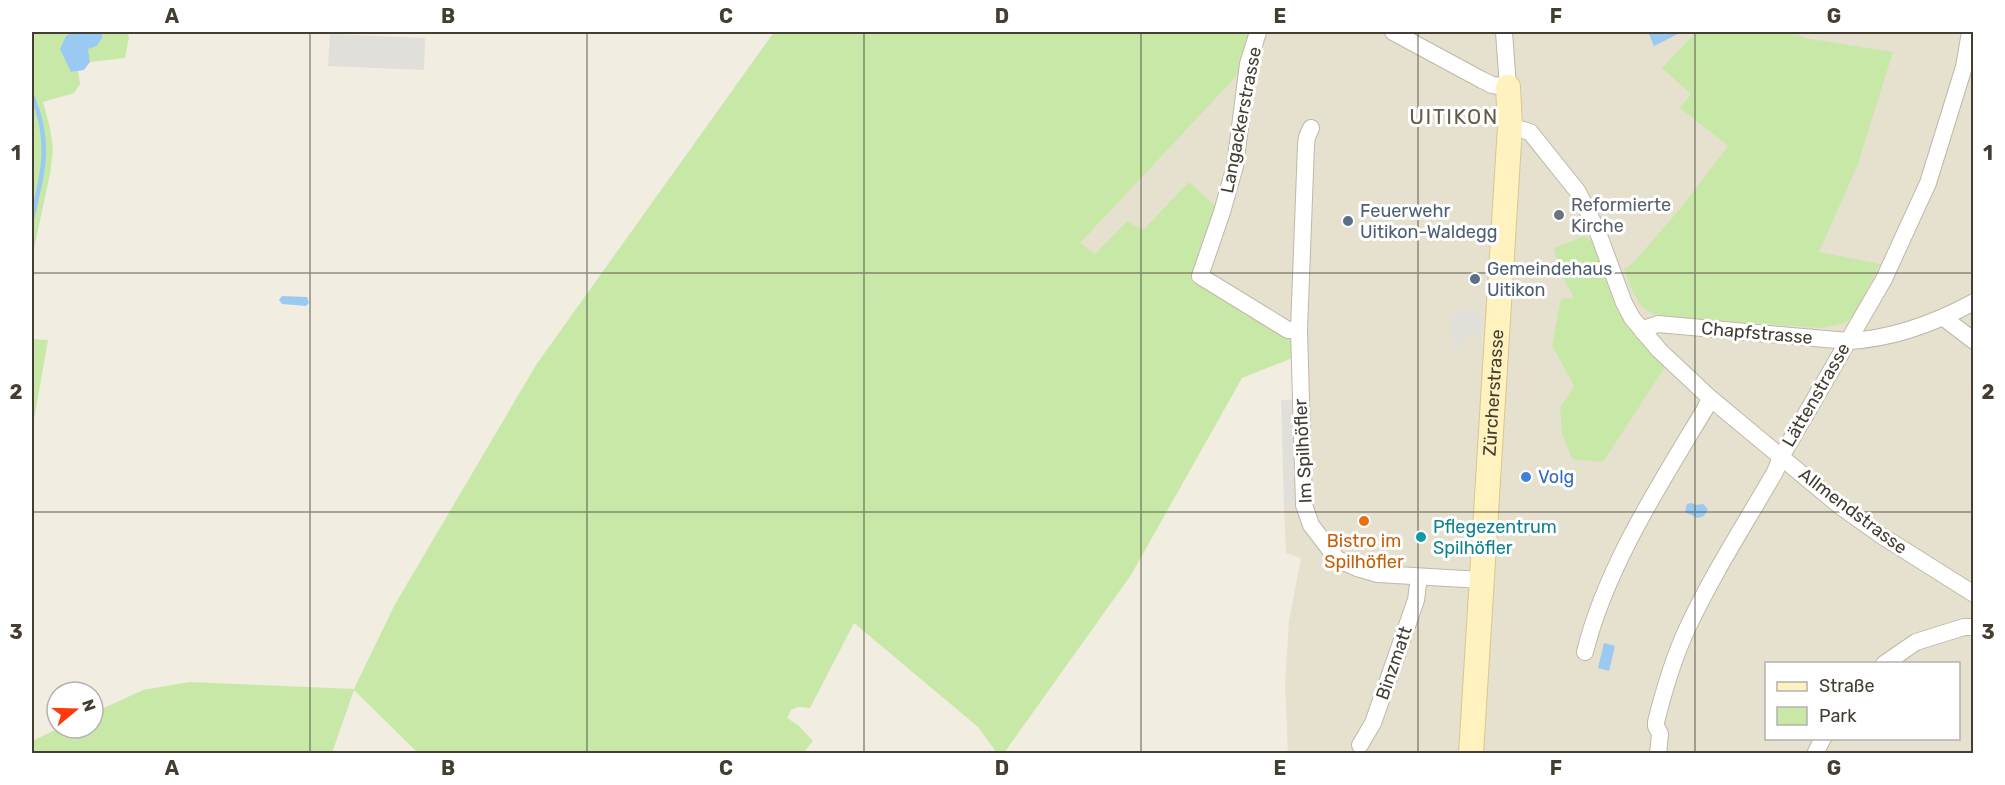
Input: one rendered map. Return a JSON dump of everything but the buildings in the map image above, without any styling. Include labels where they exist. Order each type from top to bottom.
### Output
[{"type":"street","name":"Langackerstrasse","points":[[1258,32],[1248,64],[1235,166],[1200,276],[1288,330],[1299,330]]},
{"type":"street","points":[[1393,32],[1492,85],[1508,87]]},
{"type":"street","name":"Zürcherstrasse","points":[[1471,753],[1510,126],[1504,32]]},
{"type":"street","name":"Lättenstrasse","points":[[1658,753],[1660,734],[1656,722],[1670,673],[1686,631],[1709,583],[1775,472],[1781,457],[1884,279],[1928,183],[1964,67],[1970,32]]},
{"type":"street","name":"Allmendstrasse","points":[[1510,126],[1530,132],[1578,192],[1598,230],[1622,298],[1632,318],[1659,350],[1710,398],[1840,506],[1974,594]]},
{"type":"street","name":"Im Spilhöfler","points":[[1311,128],[1306,146],[1299,330],[1304,505],[1311,525],[1337,559],[1378,574],[1482,580]]},
{"type":"street","name":"Chapfstrasse","points":[[1643,332],[1658,324],[1848,341],[1877,338],[1944,318],[1974,302]]},
{"type":"street","points":[[1944,318],[1974,341]]},
{"type":"street","points":[[1585,652],[1589,636],[1618,563],[1649,502],[1706,409],[1710,398]]},
{"type":"street","name":"Binzmatt","points":[[1360,745],[1373,723],[1416,600],[1419,577]]},
{"type":"street","points":[[1886,662],[1916,642],[1964,627],[1974,627]]},
{"type":"shaded area","points":[[1258,32],[1973,32],[1973,753],[1288,753],[1285,685],[1289,621],[1301,558],[1286,553],[1284,506],[1303,505],[1299,330],[1127,221],[1095,255],[1079,243],[1248,64]]},
{"type":"shaded area","points":[[330,34],[425,38],[424,70],[328,66]]},
{"type":"shaded area","points":[[1474,310],[1482,320],[1480,340],[1471,332],[1463,337],[1464,344],[1454,350],[1450,318],[1460,311]]},
{"type":"shaded area","points":[[1300,399],[1304,505],[1284,506],[1281,400]]},
{"type":"green space","points":[[32,32],[72,32],[66,36],[71,72],[78,71],[80,84],[74,93],[43,102],[53,149],[32,258]]},
{"type":"green space","points":[[101,32],[127,32],[129,37],[125,58],[90,62],[87,48],[97,46],[103,37]]},
{"type":"green space","points":[[774,32],[1258,32],[1248,64],[1080,243],[1095,254],[1127,221],[1143,230],[1189,182],[1222,212],[1200,276],[1288,330],[1300,355],[1242,378],[1131,575],[1004,753],[997,753],[978,727],[854,623],[810,708],[798,707],[791,710],[787,718],[798,725],[813,741],[803,753],[418,753],[354,690],[332,753],[32,754],[32,741],[45,735],[45,740],[105,740],[105,707],[143,690],[189,682],[354,689],[394,606],[536,365]]},
{"type":"green space","points":[[1696,32],[1794,32],[1805,38],[1893,52],[1858,164],[1819,252],[1880,264],[1853,316],[1845,323],[1821,328],[1654,314],[1642,307],[1632,290],[1624,269],[1633,263],[1680,209],[1728,146],[1680,108],[1691,94],[1662,68]]},
{"type":"green space","points":[[1585,236],[1593,243],[1617,311],[1639,340],[1665,367],[1603,462],[1572,459],[1562,433],[1560,408],[1574,386],[1552,345],[1561,299],[1574,298],[1558,268],[1554,248]]},
{"type":"green space","points":[[32,339],[48,340],[32,431]]},
{"type":"water","points":[[72,32],[101,32],[103,37],[97,46],[88,49],[90,62],[84,70],[71,72],[60,49],[66,36]]},
{"type":"water","points":[[1648,32],[1682,32],[1654,46]]},
{"type":"water","points":[[282,296],[307,297],[309,303],[306,306],[282,304],[279,300]]},
{"type":"water","points":[[1687,504],[1703,504],[1708,509],[1704,516],[1698,518],[1685,512]]},
{"type":"water","points":[[1604,643],[1615,646],[1609,671],[1598,668]]},
{"type":"waterway","points":[[32,95],[44,143],[42,171],[32,219]]},
{"type":"place","name":"Reformierte Kirche","points":[[1559,215]]},
{"type":"place","name":"Feuerwehr Uitikon-Waldegg","points":[[1348,221]]},
{"type":"place","name":"Gemeindehaus Uitikon","points":[[1475,279]]},
{"type":"place","name":"Volg","points":[[1526,477]]},
{"type":"place","name":"Bistro im Spilhöfler","points":[[1364,521]]},
{"type":"place","name":"Pflegezentrum Spilhöfler","points":[[1421,537]]},
{"type":"district","name":"UITIKON","points":[[1454,116]]}]
